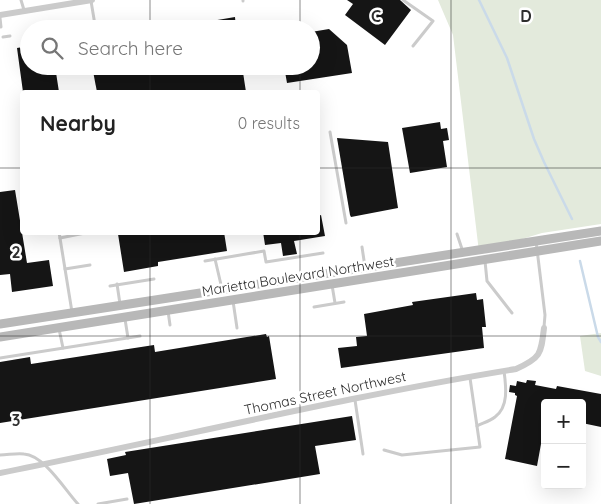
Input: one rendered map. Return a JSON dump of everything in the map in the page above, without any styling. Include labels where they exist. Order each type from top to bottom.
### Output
[{"type":"main road","points":[[0,323],[601,231]]},
{"type":"main road","name":"Marietta Boulevard Northwest","points":[[0,337],[601,241]]},
{"type":"street","points":[[0,16],[91,0]]},
{"type":"street","name":"Thomas Street Northwest","points":[[0,472],[355,399],[516,369],[534,361],[540,352],[544,328]]},
{"type":"lane","points":[[21,0],[24,11]]},
{"type":"lane","points":[[91,0],[94,20]]},
{"type":"lane","points":[[403,0],[433,21],[413,46]]},
{"type":"lane","points":[[0,16],[1,27]]},
{"type":"lane","points":[[3,37],[10,36]]},
{"type":"lane","points":[[330,132],[346,223]]},
{"type":"lane","points":[[457,234],[463,252]]},
{"type":"lane","points":[[60,235],[72,312]]},
{"type":"lane","points":[[60,238],[75,235]]},
{"type":"lane","name":"Thomas Street Northwest","points":[[536,241],[545,315],[544,328]]},
{"type":"lane","points":[[362,246],[366,268]]},
{"type":"lane","points":[[205,261],[264,251],[266,262],[324,253]]},
{"type":"lane","points":[[215,259],[222,290]]},
{"type":"lane","points":[[485,260],[487,281],[512,313]]},
{"type":"lane","points":[[65,269],[90,265]]},
{"type":"lane","points":[[110,286],[154,279]]},
{"type":"lane","points":[[118,284],[121,305]]},
{"type":"lane","points":[[332,285],[335,304]]},
{"type":"lane","points":[[233,300],[237,328]]},
{"type":"lane","points":[[314,307],[344,302]]},
{"type":"lane","points":[[168,310],[170,325]]},
{"type":"lane","points":[[124,317],[128,338]]},
{"type":"lane","points":[[59,327],[63,348]]},
{"type":"lane","points":[[0,358],[140,336]]},
{"type":"lane","points":[[477,426],[496,416],[505,403],[504,371]]},
{"type":"lane","points":[[384,450],[402,455],[480,447],[470,377]]},
{"type":"lane","points":[[355,399],[363,454]]},
{"type":"lane","points":[[0,455],[24,454],[33,456],[53,473],[59,483],[66,488],[78,504]]},
{"type":"lane","points":[[98,504],[127,499]]},
{"type":"shaded area","points":[[438,0],[601,0],[601,224],[542,233],[479,252],[453,35]]},
{"type":"shaded area","points":[[601,333],[601,376],[585,371],[580,336]]},
{"type":"building","points":[[347,0],[400,0],[411,10],[385,45],[345,15],[353,4]]},
{"type":"building","points":[[235,17],[235,20],[217,20]]},
{"type":"building","points":[[329,29],[347,45],[352,73],[287,83],[286,75],[320,75],[320,30]]},
{"type":"building","points":[[17,48],[20,48],[20,70]]},
{"type":"building","points":[[21,75],[56,75],[59,90],[23,90]]},
{"type":"building","points":[[94,75],[243,75],[246,90],[97,90]]},
{"type":"building","points":[[440,122],[441,129],[447,128],[449,140],[443,141],[447,167],[410,173],[402,128]]},
{"type":"building","points":[[337,138],[388,142],[398,208],[351,217]]},
{"type":"building","points":[[15,190],[20,220],[20,235],[22,235],[27,263],[49,260],[53,286],[12,292],[10,274],[0,275],[0,192]]},
{"type":"building","points":[[320,215],[325,236],[294,241],[297,254],[283,256],[281,243],[265,245],[263,235],[320,235]]},
{"type":"building","points":[[118,235],[224,235],[227,251],[158,262],[158,266],[124,272]]},
{"type":"building","points":[[476,293],[477,300],[483,299],[486,327],[482,327],[484,348],[341,368],[338,348],[357,346],[356,337],[367,336],[364,314],[413,305],[412,302]]},
{"type":"building","points":[[266,334],[267,337],[269,336],[276,379],[0,423],[0,362],[30,357],[31,364],[154,345],[155,352]]},
{"type":"building","points":[[527,380],[536,381],[535,385],[556,389],[557,386],[601,394],[601,427],[586,424],[586,399],[541,399],[541,444],[537,466],[505,459],[517,396],[515,393],[509,392],[510,385],[516,386],[517,381],[526,383]]},
{"type":"building","points":[[352,416],[356,440],[315,446],[320,474],[134,504],[128,473],[110,476],[107,459],[126,455],[125,452]]},
{"type":"waterway","points":[[479,0],[507,58],[534,139],[572,219]]},
{"type":"waterway","points":[[580,261],[598,337],[601,342]]}]
